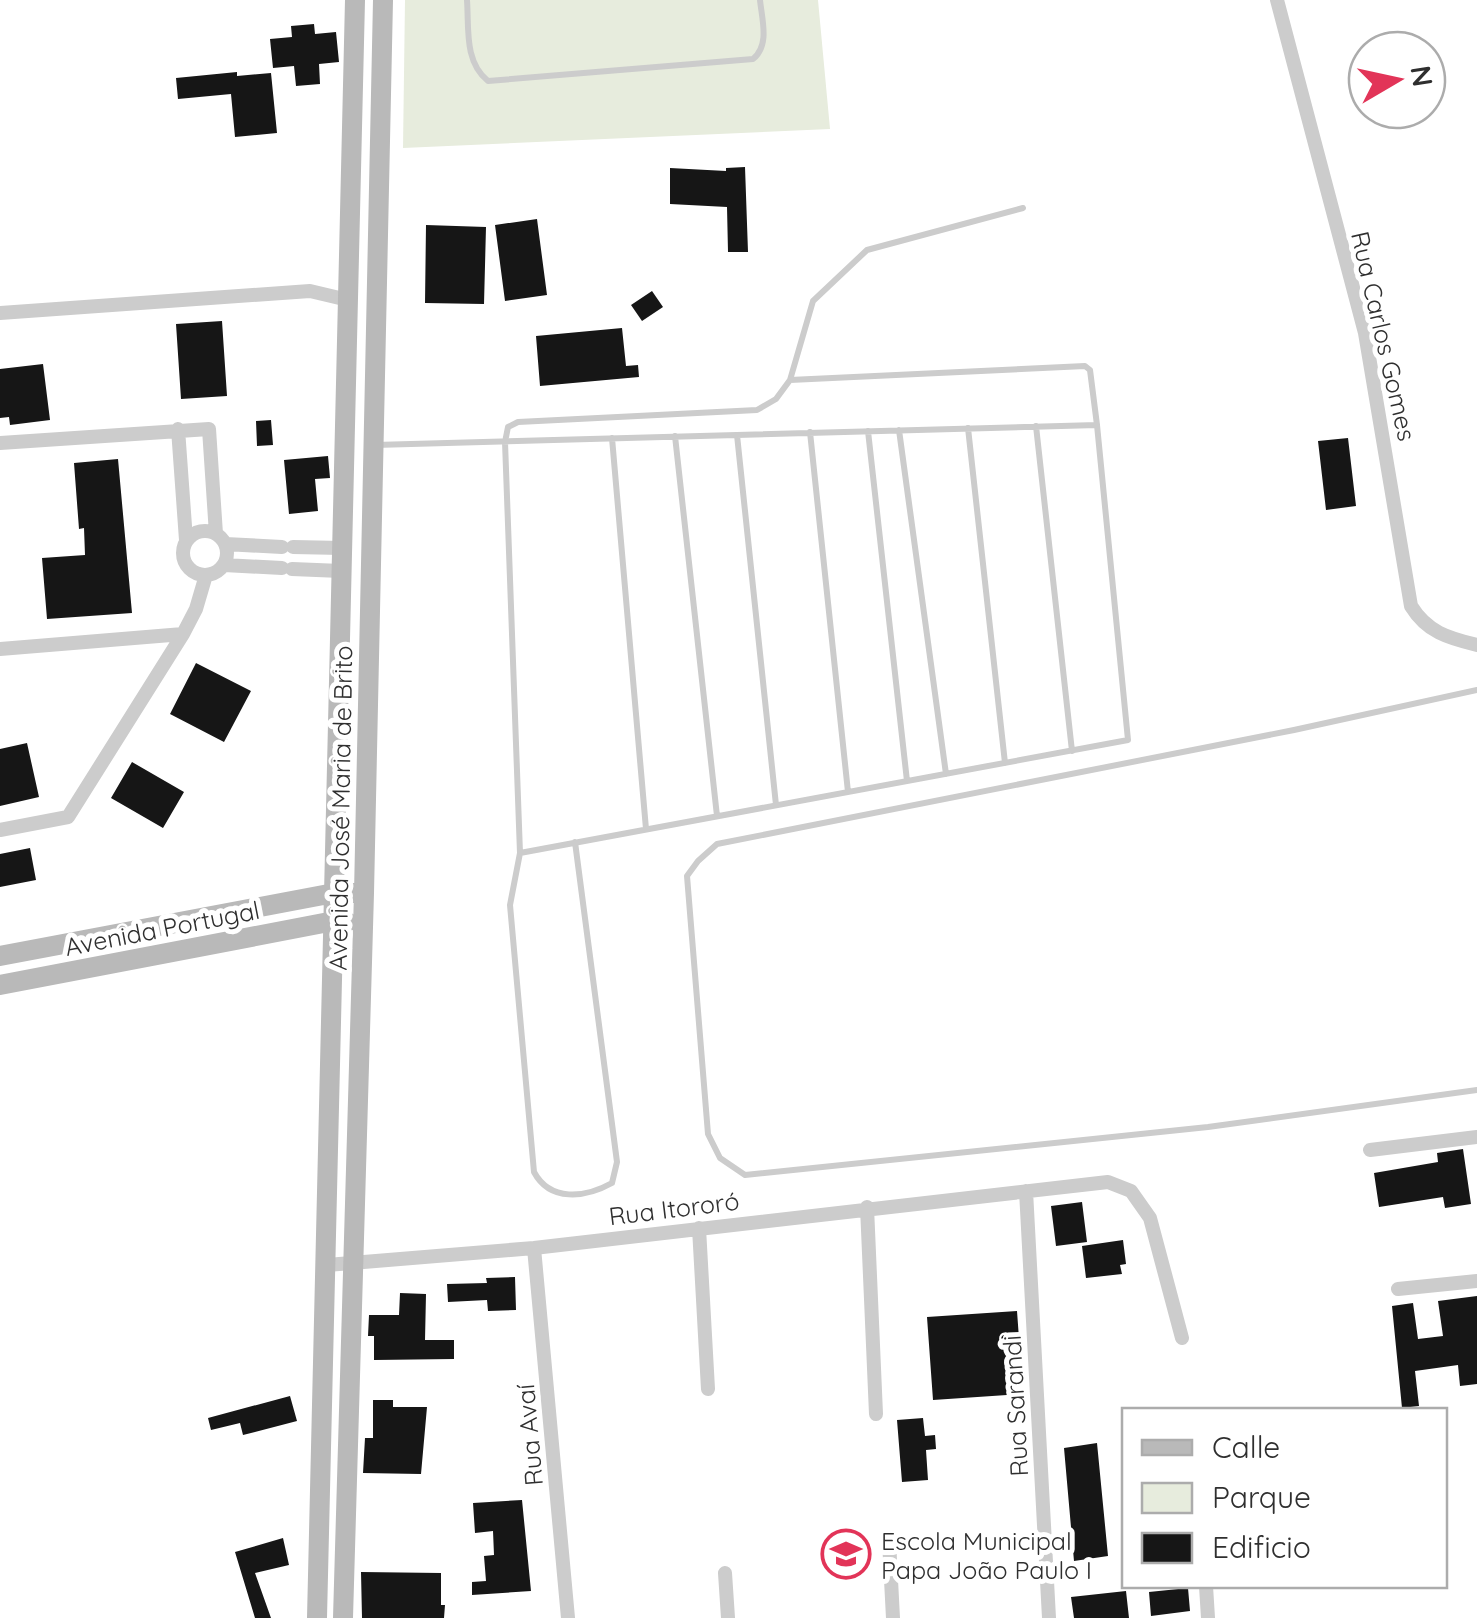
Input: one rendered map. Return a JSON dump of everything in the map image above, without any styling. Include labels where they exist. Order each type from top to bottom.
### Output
[{"type":"main road","name":"Avenida José Maria de Brito","points":[[318,1618],[355,0]]},
{"type":"main road","name":"Avenida José Maria de Brito","points":[[343,1618],[364,893],[383,0]]},
{"type":"main road","name":"Avenida Portugal","points":[[0,956],[334,893],[364,893]]},
{"type":"main road","name":"Avenida Portugal","points":[[0,985],[334,921],[362,923]]},
{"type":"street","name":"Rua Carlos Gomes","points":[[1277,0],[1365,333],[1411,606],[1422,625],[1451,639],[1477,645]]},
{"type":"street","points":[[0,313],[310,291],[348,300]]},
{"type":"street","points":[[178,429],[184,560],[192,572],[206,575],[224,565],[342,571]]},
{"type":"street","points":[[0,443],[209,429],[224,565]]},
{"type":"street","points":[[186,540],[197,532],[221,539],[284,546],[342,548]]},
{"type":"street","points":[[283,568],[284,546]]},
{"type":"street","points":[[0,830],[68,817],[183,634],[196,609],[206,575]]},
{"type":"street","points":[[0,649],[183,634]]},
{"type":"street","points":[[1370,1150],[1477,1137]]},
{"type":"street","name":"Rua Itororó","points":[[327,1265],[534,1248],[1108,1182],[1131,1191],[1150,1218],[1182,1338]]},
{"type":"street","name":"Rua Sarandi","points":[[1026,1191],[1049,1618]]},
{"type":"street","points":[[868,1207],[876,1414]]},
{"type":"street","points":[[698,1228],[708,1389]]},
{"type":"street","name":"Rua Avaí","points":[[534,1248],[568,1618]]},
{"type":"street","points":[[1398,1289],[1477,1281]]},
{"type":"street","points":[[889,1540],[892,1618]]},
{"type":"street","points":[[725,1573],[728,1618]]},
{"type":"street","points":[[1206,1588],[1208,1618]]},
{"type":"lane","points":[[467,0],[470,56],[477,72],[488,82],[753,59],[764,42],[760,0]]},
{"type":"lane","points":[[575,842],[617,1162],[612,1182],[598,1191],[558,1195],[541,1184],[534,1172],[510,905],[520,853],[505,442],[508,427],[518,422],[756,410],[776,399],[790,380],[813,302],[867,250],[1023,208]]},
{"type":"lane","points":[[520,853],[1130,738],[1090,370],[1085,366],[790,380]]},
{"type":"lane","points":[[374,445],[1097,424]]},
{"type":"lane","points":[[1036,426],[1072,750]]},
{"type":"lane","points":[[968,428],[1005,763]]},
{"type":"lane","points":[[899,430],[946,774]]},
{"type":"lane","points":[[868,431],[907,781]]},
{"type":"lane","points":[[810,432],[848,792]]},
{"type":"lane","points":[[736,434],[776,806]]},
{"type":"lane","points":[[675,436],[717,816]]},
{"type":"lane","points":[[612,438],[646,829]]},
{"type":"lane","points":[[1477,690],[717,844],[687,876],[708,1134],[720,1158],[745,1175],[1208,1127],[1477,1090]]},
{"type":"green space","points":[[405,0],[818,0],[830,129],[403,148]]},
{"type":"building","points":[[314,24],[315,34],[336,32],[339,62],[319,64],[320,84],[296,86],[294,66],[273,68],[270,39],[292,37],[291,26]]},
{"type":"building","points":[[237,72],[237,76],[271,73],[277,133],[235,137],[231,94],[178,99],[176,78]]},
{"type":"building","points":[[745,167],[748,252],[728,252],[727,207],[670,204],[670,168],[726,171]]},
{"type":"building","points":[[537,219],[547,295],[505,301],[495,225]]},
{"type":"building","points":[[426,225],[486,227],[484,304],[425,303]]},
{"type":"building","points":[[652,291],[663,307],[642,321],[631,305]]},
{"type":"building","points":[[222,321],[227,396],[181,399],[176,324]]},
{"type":"building","points":[[622,328],[626,366],[638,365],[639,377],[540,386],[536,336]]},
{"type":"building","points":[[43,364],[50,420],[10,425],[9,417],[0,418],[0,369]]},
{"type":"building","points":[[271,420],[273,445],[257,446],[256,421]]},
{"type":"building","points":[[1348,438],[1356,506],[1326,510],[1318,441]]},
{"type":"building","points":[[328,456],[330,478],[315,479],[318,511],[289,514],[284,460]]},
{"type":"building","points":[[118,459],[132,613],[47,619],[42,558],[85,555],[74,463]]},
{"type":"building","points":[[196,663],[251,691],[224,742],[170,714]]},
{"type":"building","points":[[27,743],[39,797],[0,806],[0,749]]},
{"type":"building","points":[[132,762],[184,792],[163,828],[111,798]]},
{"type":"building","points":[[30,848],[36,880],[0,887],[0,854]]},
{"type":"building","points":[[1463,1149],[1471,1204],[1445,1208],[1443,1197],[1379,1207],[1374,1173],[1438,1162],[1437,1153]]},
{"type":"building","points":[[1082,1202],[1087,1242],[1056,1246],[1051,1206]]},
{"type":"building","points":[[1123,1240],[1126,1264],[1120,1265],[1122,1274],[1086,1278],[1082,1246]]},
{"type":"building","points":[[515,1277],[516,1310],[488,1311],[487,1300],[448,1302],[447,1284],[487,1283],[486,1278]]},
{"type":"building","points":[[400,1293],[426,1294],[425,1340],[454,1340],[454,1359],[374,1360],[374,1336],[368,1336],[369,1315],[399,1315]]},
{"type":"building","points":[[1477,1296],[1477,1384],[1460,1386],[1458,1365],[1415,1371],[1419,1406],[1402,1408],[1392,1306],[1413,1303],[1418,1339],[1443,1336],[1438,1301]]},
{"type":"building","points":[[1017,1311],[1023,1394],[933,1400],[927,1317]]},
{"type":"building","points":[[290,1396],[297,1421],[243,1435],[240,1423],[211,1430],[208,1418]]},
{"type":"building","points":[[373,1400],[393,1400],[393,1407],[427,1407],[421,1474],[363,1473],[365,1438],[373,1438]]},
{"type":"building","points":[[923,1418],[925,1436],[935,1435],[936,1449],[926,1450],[928,1480],[902,1482],[897,1420]]},
{"type":"building","points":[[1097,1443],[1108,1556],[1074,1561],[1064,1448]]},
{"type":"building","points":[[522,1500],[531,1591],[472,1595],[472,1582],[486,1581],[484,1556],[494,1555],[493,1531],[475,1533],[473,1503]]},
{"type":"building","points":[[283,1538],[289,1565],[255,1573],[271,1618],[255,1618],[235,1552]]},
{"type":"building","points":[[361,1572],[441,1573],[444,1618],[362,1618]]},
{"type":"building","points":[[1188,1588],[1190,1611],[1151,1616],[1149,1592]]},
{"type":"building","points":[[1126,1591],[1129,1618],[1074,1618],[1071,1597]]},
{"type":"place","name":"Escola Municipal Papa João Paulo I","points":[[846,1554]]}]
